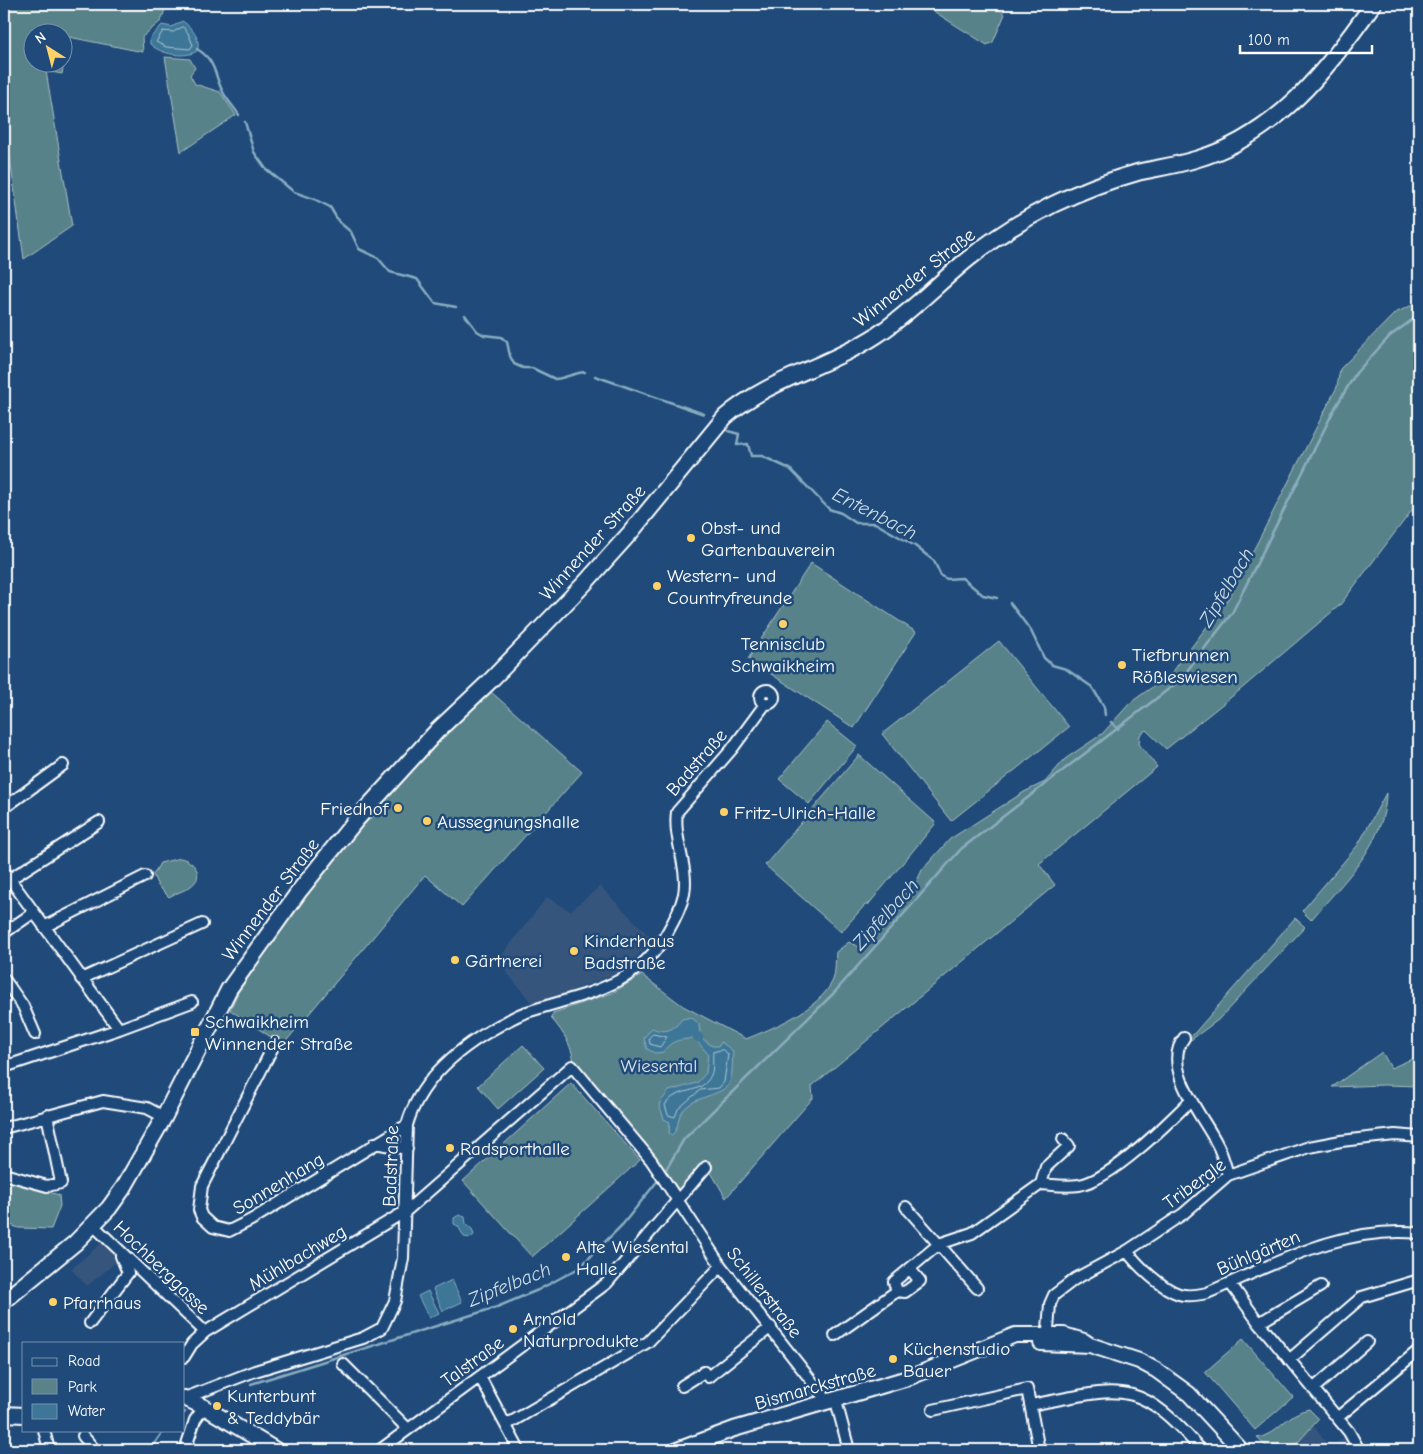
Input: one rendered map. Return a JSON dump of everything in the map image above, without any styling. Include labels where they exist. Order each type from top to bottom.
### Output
[{"type":"main road","name":"Winnender Straße","points":[[4,1301],[93,1225],[131,1176],[164,1117],[229,989],[300,890],[356,820],[437,731],[490,681],[596,571],[725,417],[742,403],[768,387],[834,358],[881,333],[910,311],[989,243],[1038,213],[1106,182],[1196,159],[1232,146],[1250,136],[1285,110],[1303,93],[1327,66],[1373,4]]},
{"type":"street","name":"Badstraße","points":[[185,1397],[255,1371],[363,1338],[382,1328],[395,1301],[400,1280],[406,1211],[408,1125],[412,1109],[443,1066],[462,1048],[522,1014],[609,986],[623,979],[648,960],[659,947],[674,922],[684,894],[683,867],[676,821],[677,812],[732,748],[766,704]]},
{"type":"street","points":[[4,808],[63,765]]},
{"type":"street","points":[[99,822],[7,875],[119,1029]]},
{"type":"street","points":[[44,927],[145,876]]},
{"type":"street","points":[[4,933],[33,913]]},
{"type":"street","points":[[81,979],[91,972],[202,924]]},
{"type":"street","points":[[4,978],[23,1006],[35,1034]]},
{"type":"street","points":[[4,1067],[119,1029],[192,1002]]},
{"type":"street","points":[[1184,1038],[1179,1045],[1177,1069],[1217,1144],[1228,1174]]},
{"type":"street","name":"Sonnenhang","points":[[275,1043],[202,1186],[198,1205],[206,1222],[222,1230],[235,1229],[375,1143],[408,1125]]},
{"type":"street","name":"Mühlbachweg","points":[[205,1332],[406,1211],[572,1066],[651,1160]]},
{"type":"street","points":[[4,1128],[103,1100],[146,1108],[164,1117]]},
{"type":"street","points":[[1041,1184],[1081,1185],[1108,1172],[1192,1100]]},
{"type":"street","points":[[4,1174],[47,1186],[60,1183],[47,1115]]},
{"type":"street","name":"Tribergle","points":[[1047,1339],[1050,1304],[1054,1295],[1075,1279],[1127,1251],[1183,1214],[1228,1174],[1310,1147],[1341,1140],[1395,1135],[1419,1137]]},
{"type":"street","points":[[897,1291],[894,1282],[939,1244],[972,1233],[1041,1184],[1046,1167],[1068,1146],[1063,1138]]},
{"type":"street","points":[[375,1143],[407,1149]]},
{"type":"street","name":"Schillerstraße","points":[[651,1160],[721,1266],[832,1402],[849,1450]]},
{"type":"street","name":"Talstraße","points":[[380,1450],[407,1428],[480,1377],[607,1283],[706,1167]]},
{"type":"street","points":[[906,1207],[977,1288]]},
{"type":"street","name":"Hochberggasse","points":[[93,1225],[205,1332],[192,1344],[185,1355]]},
{"type":"street","name":"Bühlgärten","points":[[1127,1251],[1140,1269],[1178,1294],[1192,1296],[1207,1293],[1302,1251],[1337,1239],[1404,1231],[1419,1233]]},
{"type":"street","points":[[90,1323],[128,1273],[117,1249]]},
{"type":"street","points":[[506,1425],[648,1342],[721,1266]]},
{"type":"street","points":[[835,1335],[897,1291],[905,1292],[920,1281],[910,1269]]},
{"type":"street","points":[[1289,1360],[1362,1297],[1419,1280]]},
{"type":"street","points":[[1230,1283],[1259,1323],[1337,1418],[1359,1450]]},
{"type":"street","points":[[1259,1323],[1321,1286]]},
{"type":"street","points":[[682,1386],[704,1372],[708,1376],[771,1327]]},
{"type":"street","name":"Bismarckstraße","points":[[677,1450],[734,1428],[832,1402],[908,1378],[990,1347],[1064,1335],[1139,1360],[1173,1381],[1188,1394],[1241,1450]]},
{"type":"street","points":[[1312,1389],[1367,1342]]},
{"type":"street","points":[[1337,1418],[1419,1350]]},
{"type":"street","points":[[343,1364],[407,1428]]},
{"type":"street","points":[[480,1377],[519,1450]]},
{"type":"street","points":[[933,1410],[1027,1389],[1039,1450]]},
{"type":"street","points":[[1031,1406],[1102,1392],[1132,1394],[1149,1401],[1164,1411],[1201,1450]]},
{"type":"street","points":[[185,1398],[276,1450]]},
{"type":"street","points":[[185,1450],[202,1406]]},
{"type":"street","points":[[4,1414],[22,1415]]},
{"type":"street","points":[[44,1432],[49,1450]]},
{"type":"street","points":[[83,1436],[95,1450]]},
{"type":"shaded area","name":"Kinderhaus Badstraße","points":[[600,886],[653,940],[622,971],[534,1006],[497,961],[547,897],[570,911]]},
{"type":"shaded area","points":[[105,1240],[119,1260],[87,1286],[71,1269]]},
{"type":"shaded area","points":[[1313,1425],[1330,1448],[1348,1435],[1355,1450],[1291,1450]]},
{"type":"green space","points":[[4,4],[167,4],[161,21],[142,37],[143,52],[72,38],[72,22],[22,22],[22,72],[46,72],[72,226],[24,259],[4,115]]},
{"type":"green space","points":[[922,4],[999,4],[997,8],[1005,14],[993,42],[987,45]]},
{"type":"green space","points":[[165,57],[190,59],[195,68],[190,75],[195,84],[220,92],[236,115],[181,152]]},
{"type":"green space","name":"Wiesental","points":[[1419,302],[1419,501],[1340,605],[1240,690],[1166,749],[1146,730],[1140,735],[1139,744],[1157,767],[1039,864],[1055,885],[812,1086],[813,1098],[726,1198],[706,1164],[687,1185],[678,1189],[575,1067],[567,1041],[551,1018],[553,1013],[612,993],[642,975],[683,1006],[746,1039],[794,1017],[816,1001],[832,982],[835,972],[836,952],[849,942],[864,949],[871,938],[869,926],[915,885],[922,870],[950,839],[1024,792],[1045,782],[1065,759],[1102,734],[1131,702],[1171,674],[1230,596],[1337,387],[1340,369],[1395,313]]},
{"type":"green space","points":[[811,563],[916,632],[854,728],[748,659]]},
{"type":"green space","points":[[999,641],[1069,727],[951,821],[882,734]]},
{"type":"green space","points":[[490,691],[582,772],[462,907],[425,875],[283,1045],[230,1010],[240,988],[261,954],[352,831],[417,760]]},
{"type":"green space","points":[[827,722],[857,746],[809,804],[779,779]]},
{"type":"green space","points":[[859,755],[936,823],[868,905],[865,905],[841,932],[765,865]]},
{"type":"green space","points":[[1386,793],[1384,812],[1379,829],[1370,846],[1360,862],[1311,920],[1302,911],[1358,845]]},
{"type":"green space","points":[[180,858],[193,865],[198,873],[197,877],[189,888],[169,897],[158,886],[153,875],[160,863]]},
{"type":"green space","points":[[1295,918],[1305,927],[1218,1020],[1184,1045]]},
{"type":"green space","points":[[523,1045],[544,1068],[498,1109],[478,1086]]},
{"type":"green space","points":[[1382,1052],[1391,1068],[1419,1056],[1419,1086],[1332,1087]]},
{"type":"green space","points":[[571,1083],[640,1160],[532,1257],[463,1181]]},
{"type":"green space","points":[[4,1179],[59,1195],[60,1206],[51,1229],[18,1228],[4,1222]]},
{"type":"green space","points":[[1243,1339],[1293,1397],[1255,1430],[1205,1372]]},
{"type":"green space","points":[[1309,1409],[1319,1419],[1291,1450],[1270,1450],[1257,1438],[1270,1433],[1301,1411]]},
{"type":"water","points":[[182,21],[189,26],[197,38],[197,51],[186,55],[179,55],[166,53],[154,48],[150,44],[150,38],[162,25],[172,27]]},
{"type":"water","points":[[691,1017],[699,1024],[700,1034],[676,1041],[663,1052],[655,1053],[647,1049],[644,1038],[652,1028],[661,1031],[669,1030],[682,1019]]},
{"type":"water","points":[[700,1037],[712,1046],[719,1046],[721,1042],[733,1051],[730,1082],[722,1090],[686,1107],[681,1113],[676,1130],[672,1135],[669,1133],[670,1122],[664,1119],[659,1104],[669,1091],[697,1083],[706,1073],[708,1054],[696,1040]]},
{"type":"water","points":[[459,1215],[465,1217],[466,1224],[472,1229],[474,1235],[470,1238],[464,1237],[458,1226],[454,1224],[454,1218]]},
{"type":"water","points":[[452,1280],[462,1302],[443,1311],[433,1289]]},
{"type":"water","points":[[428,1291],[439,1313],[429,1318],[418,1296]]},
{"type":"waterway","points":[[197,49],[212,64],[226,98],[239,115]]},
{"type":"waterway","name":"Entenbach","points":[[245,122],[254,152],[266,169],[294,192],[330,207],[339,222],[351,232],[359,249],[378,258],[390,272],[417,279],[435,303],[456,307]]},
{"type":"waterway","name":"Entenbach","points":[[465,315],[477,331],[484,335],[501,337],[507,342],[514,364],[523,368],[532,368],[555,379],[585,372]]},
{"type":"waterway","name":"Zipfelbach","points":[[664,1173],[684,1139],[833,994],[961,849],[1179,681],[1232,613],[1335,408],[1356,373],[1390,336],[1419,315]]},
{"type":"waterway","name":"Entenbach","points":[[595,376],[704,414]]},
{"type":"waterway","name":"Entenbach","points":[[728,431],[739,434],[737,445],[748,444],[751,456],[762,456],[790,469],[829,509],[841,513],[856,523],[875,523],[915,546],[934,561],[941,576],[947,579],[962,578],[983,595],[997,598]]},
{"type":"waterway","name":"Entenbach","points":[[1010,603],[1031,631],[1044,658],[1052,665],[1066,669],[1092,687],[1104,707],[1105,715]]},
{"type":"waterway","name":"Entenbach","points":[[1111,722],[1118,729]]},
{"type":"waterway","name":"Zipfelbach","points":[[251,1384],[497,1307],[538,1290],[579,1268],[623,1224],[659,1179]]},
{"type":"waterway","name":"Zipfelbach","points":[[150,1450],[163,1432]]},
{"type":"place","name":"Obst- und Gartenbauverein","points":[[691,538]]},
{"type":"place","name":"Western- und Countryfreunde","points":[[657,586]]},
{"type":"place","name":"Tennisclub Schwaikheim","points":[[783,624]]},
{"type":"place","name":"Tiefbrunnen Rößleswiesen","points":[[1122,665]]},
{"type":"place","name":"Friedhof","points":[[398,808]]},
{"type":"place","name":"Fritz-Ulrich-Halle","points":[[724,812]]},
{"type":"place","name":"Aussegnungshalle","points":[[427,821]]},
{"type":"place","name":"Kinderhaus Badstraße","points":[[574,951]]},
{"type":"place","name":"Gärtnerei","points":[[455,960]]},
{"type":"place","name":"Schwaikheim Winnender Straße","points":[[195,1032]]},
{"type":"place","name":"Radsporthalle","points":[[450,1148]]},
{"type":"place","name":"Alte Wiesental Halle","points":[[566,1257]]},
{"type":"place","name":"Pfarrhaus","points":[[53,1302]]},
{"type":"place","name":"Arnold Naturprodukte","points":[[513,1329]]},
{"type":"place","name":"Küchenstudio Bauer","points":[[893,1359]]},
{"type":"place","name":"Kunterbunt & Teddybär","points":[[217,1406]]}]
